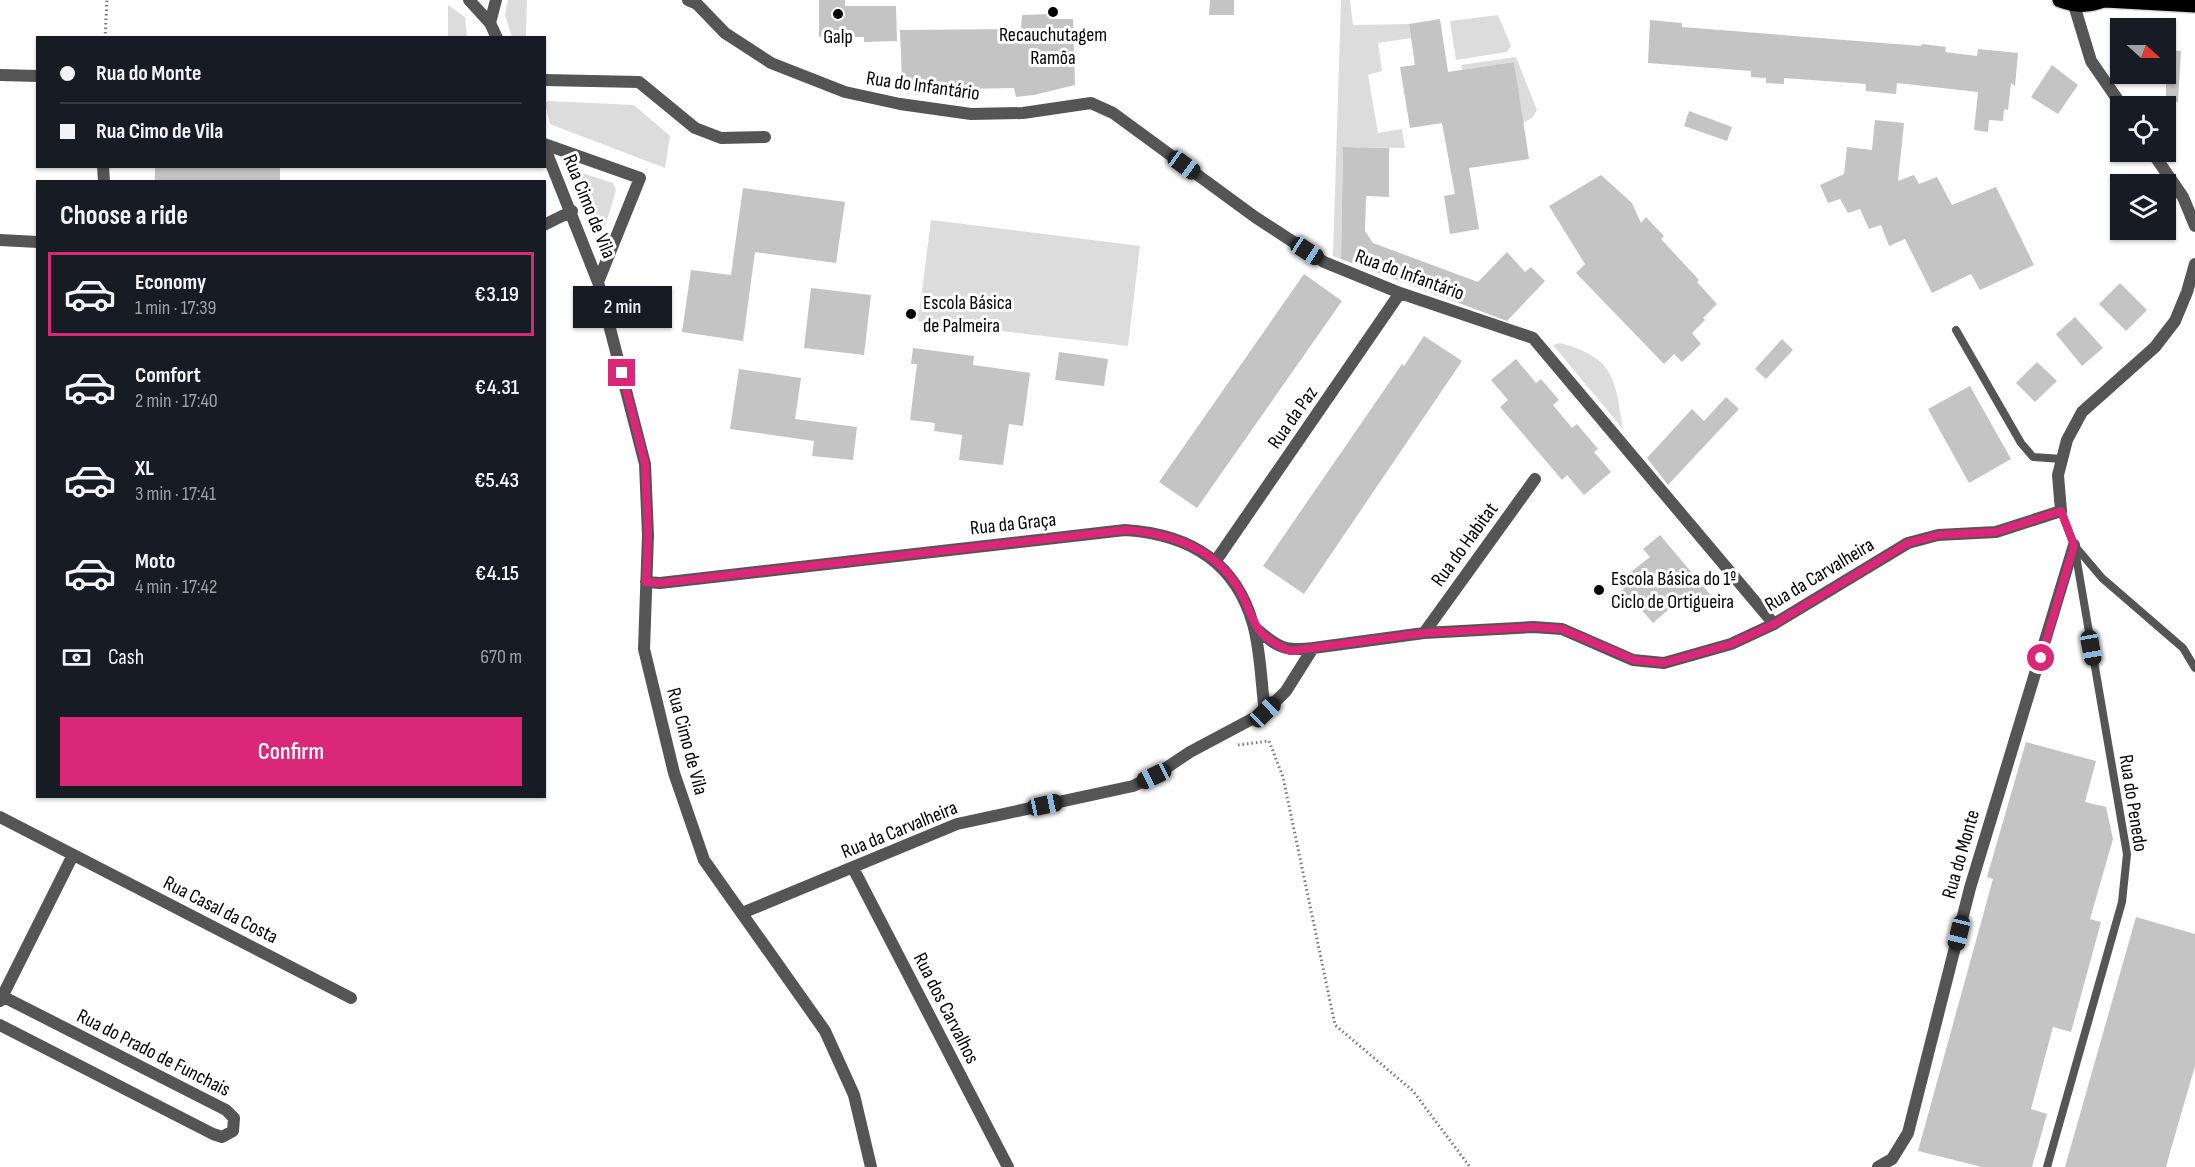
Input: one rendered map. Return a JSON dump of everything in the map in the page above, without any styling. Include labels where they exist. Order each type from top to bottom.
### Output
[{"type":"main road","points":[[2067,2],[2089,5],[2104,0],[2195,5]]},
{"type":"street","points":[[469,0],[490,23],[496,36]]},
{"type":"street","points":[[490,23],[496,0]]},
{"type":"street","name":"Rua do Infantário","points":[[688,0],[697,4],[724,33],[771,63],[845,92],[900,104],[971,114],[1023,113],[1091,103],[1113,113],[1255,217],[1324,262],[1400,293],[1533,338],[1774,624]]},
{"type":"street","points":[[2067,2],[2091,61],[2115,96]]},
{"type":"street","points":[[0,75],[36,76]]},
{"type":"street","points":[[546,80],[639,82],[694,128],[721,138],[765,137]]},
{"type":"street","name":"Rua Cimo de Vila","points":[[546,146],[640,178],[598,282]]},
{"type":"street","name":"Rua Cimo de Vila","points":[[546,150],[598,282],[645,464],[648,535],[644,649],[674,773],[704,860],[825,1031],[854,1095],[871,1167]]},
{"type":"street","points":[[2159,162],[2183,197],[2195,226]]},
{"type":"street","points":[[546,224],[572,211]]},
{"type":"street","points":[[0,240],[36,242]]},
{"type":"street","points":[[2061,511],[2058,475],[2067,440],[2082,412],[2155,346],[2175,321],[2195,264]]},
{"type":"street","name":"Rua da Paz","points":[[1215,562],[1400,293]]},
{"type":"street","name":"Rua do Habitat","points":[[1424,633],[1535,479]]},
{"type":"street","name":"Rua da Carvalheira","points":[[742,913],[957,824],[1133,786],[1265,712],[1286,691],[1313,648],[1424,633],[1533,627],[1562,629],[1634,660],[1664,663],[1731,644],[1774,624],[1908,543],[1938,535],[1996,532],[2061,511]]},
{"type":"street","name":"Rua da Graça","points":[[646,582],[670,582],[1125,530],[1151,532],[1183,541],[1215,562],[1235,583],[1246,603],[1254,627],[1265,712]]},
{"type":"street","name":"Rua do Monte","points":[[1878,1167],[1892,1159],[1908,1133],[1970,888],[2074,545]]},
{"type":"street","points":[[1254,627],[1274,644],[1290,651],[1313,648]]},
{"type":"street","name":"Rua Casal da Costa","points":[[0,817],[351,998]]},
{"type":"street","points":[[1,998],[73,855]]},
{"type":"street","name":"Rua dos Carvalhos","points":[[853,868],[1008,1167]]},
{"type":"street","name":"Rua do Prado de Funchais","points":[[0,1025],[213,1134],[222,1137],[233,1131],[234,1118],[226,1110],[1,998]]},
{"type":"lane","points":[[1956,330],[2021,443],[2033,457],[2062,459]]},
{"type":"lane","points":[[2061,511],[2074,545],[2102,578],[2183,648],[2195,668]]},
{"type":"lane","name":"Rua do Penedo","points":[[2047,1167],[2122,902],[2127,854],[2074,545]]},
{"type":"path","points":[[105,36],[107,0]]},
{"type":"path","points":[[1235,745],[1269,741],[1283,777],[1335,1025],[1413,1091],[1470,1167]]},
{"type":"shaded area","points":[[508,0],[527,0],[526,36],[512,36],[505,15]]},
{"type":"shaded area","points":[[1341,0],[1350,0],[1353,25],[1409,24],[1411,38],[1378,43],[1382,71],[1368,75],[1378,133],[1402,129],[1405,148],[1343,147],[1341,259],[1333,256]]},
{"type":"shaded area","points":[[448,5],[465,17],[467,36],[448,36]]},
{"type":"shaded area","points":[[1498,15],[1511,46],[1507,52],[1456,60],[1450,21]]},
{"type":"shaded area","points":[[1516,57],[1537,110],[1533,117],[1523,123],[1514,62],[1462,70],[1461,65]]},
{"type":"shaded area","points":[[546,102],[634,105],[670,136],[665,168],[550,124]]},
{"type":"shaded area","points":[[579,172],[613,183],[616,190],[603,233],[598,236],[572,173]]},
{"type":"shaded area","points":[[931,220],[1140,246],[1128,346],[918,321]]},
{"type":"shaded area","points":[[1560,343],[1592,355],[1609,372],[1614,383],[1623,429],[1553,345]]},
{"type":"building","points":[[819,0],[845,0],[845,6],[896,6],[897,41],[864,42],[864,37],[819,37]]},
{"type":"building","points":[[1210,0],[1234,0],[1234,15],[1209,15]]},
{"type":"building","points":[[1049,14],[1049,19],[1073,19],[1075,85],[1016,97],[1014,88],[915,90],[915,81],[902,81],[900,30],[1021,29],[1022,15]]},
{"type":"building","points":[[1440,19],[1448,72],[1514,62],[1529,159],[1469,168],[1479,229],[1450,234],[1444,196],[1455,194],[1442,123],[1410,128],[1400,67],[1415,65],[1409,24]]},
{"type":"building","points":[[1650,20],[1682,23],[1682,27],[1921,46],[1922,44],[1946,47],[1945,52],[1977,56],[1978,49],[2018,53],[2015,86],[2011,83],[2008,110],[2004,109],[2003,121],[1989,120],[1988,132],[1974,130],[1978,92],[1897,83],[1896,94],[1866,91],[1866,84],[1784,78],[1784,84],[1766,83],[1766,78],[1751,77],[1751,71],[1648,63]]},
{"type":"building","points":[[2176,51],[2181,51],[2178,102],[2176,102],[2176,96],[2166,96],[2166,84],[2176,84]]},
{"type":"building","points":[[2052,65],[2078,85],[2058,114],[2031,97]]},
{"type":"building","points":[[1689,111],[1732,127],[1727,141],[1684,126]]},
{"type":"building","points":[[1875,120],[1904,123],[1898,181],[1914,175],[1919,184],[1937,177],[1952,205],[1996,187],[2034,265],[1980,290],[1971,274],[1932,293],[1905,239],[1889,246],[1881,225],[1869,229],[1860,209],[1848,213],[1840,199],[1828,203],[1820,185],[1844,174],[1847,147],[1872,150]]},
{"type":"building","points":[[1343,147],[1389,148],[1389,197],[1366,196],[1365,231],[1373,243],[1478,282],[1507,252],[1525,272],[1531,267],[1545,281],[1507,321],[1341,259]]},
{"type":"building","points":[[155,168],[280,168],[280,180],[155,180]]},
{"type":"building","points":[[1601,175],[1632,203],[1641,223],[1646,217],[1664,236],[1661,239],[1699,280],[1697,282],[1717,304],[1692,333],[1701,344],[1682,362],[1674,354],[1664,364],[1576,273],[1585,264],[1549,206]]},
{"type":"building","points":[[743,188],[845,202],[836,263],[755,252],[743,341],[682,332],[691,270],[731,275]]},
{"type":"building","points":[[1304,274],[1342,301],[1197,508],[1159,482]]},
{"type":"building","points":[[2120,283],[2147,310],[2126,331],[2099,304]]},
{"type":"building","points":[[811,288],[871,295],[864,355],[804,348]]},
{"type":"building","points":[[2075,317],[2103,348],[2082,366],[2056,334]]},
{"type":"building","points":[[1424,336],[1462,361],[1304,594],[1263,566],[1402,364],[1404,366]]},
{"type":"building","points":[[1782,339],[1793,350],[1766,379],[1755,369]]},
{"type":"building","points":[[913,348],[974,356],[973,365],[1030,373],[1023,426],[1009,424],[1003,465],[959,460],[962,435],[934,431],[935,423],[910,420],[917,364],[911,364]]},
{"type":"building","points":[[1059,352],[1108,359],[1104,386],[1055,380]]},
{"type":"building","points":[[1516,359],[1536,383],[1541,379],[1559,400],[1553,405],[1572,428],[1577,424],[1598,449],[1594,452],[1611,472],[1584,495],[1567,475],[1562,480],[1500,407],[1508,400],[1491,380]]},
{"type":"building","points":[[2037,362],[2057,381],[2035,402],[2016,383]]},
{"type":"building","points":[[739,369],[801,378],[795,419],[857,427],[853,460],[812,456],[814,441],[730,429]]},
{"type":"building","points":[[1970,386],[2011,459],[1969,483],[1928,409]]},
{"type":"building","points":[[1726,397],[1739,409],[1668,485],[1647,458],[1692,409],[1704,421]]},
{"type":"building","points":[[1660,535],[1714,599],[1698,612],[1684,596],[1653,623],[1639,607],[1634,610],[1618,593],[1624,589],[1618,582],[1650,557],[1643,549]]},
{"type":"building","points":[[2026,742],[2096,761],[2085,802],[2106,807],[2113,839],[2090,919],[2101,922],[2071,1032],[2053,1027],[2031,1109],[2047,1114],[2032,1167],[1982,1167],[1918,1151],[1993,879],[1987,877]]},
{"type":"building","points":[[2136,917],[2195,934],[2195,1066],[2166,1167],[2065,1167]]},
{"type":"place","name":"Recauchutagem Ramôa","points":[[1053,12]]},
{"type":"place","name":"Galp","points":[[838,14]]},
{"type":"place","name":"Escola Básica de Palmeira","points":[[911,314]]},
{"type":"place","name":"Escola Básica do 1º Ciclo de Ortigueira","points":[[1599,590]]},
{"type":"route","points":[[622,373],[645,464],[648,535],[646,582],[660,583],[1125,530],[1151,532],[1183,541],[1215,562],[1235,583],[1246,603],[1254,627],[1274,644],[1290,651],[1424,633],[1533,627],[1562,629],[1634,660],[1664,663],[1731,644],[1774,624],[1908,543],[1938,535],[1996,532],[2061,511],[2074,545],[2041,658]]}]
